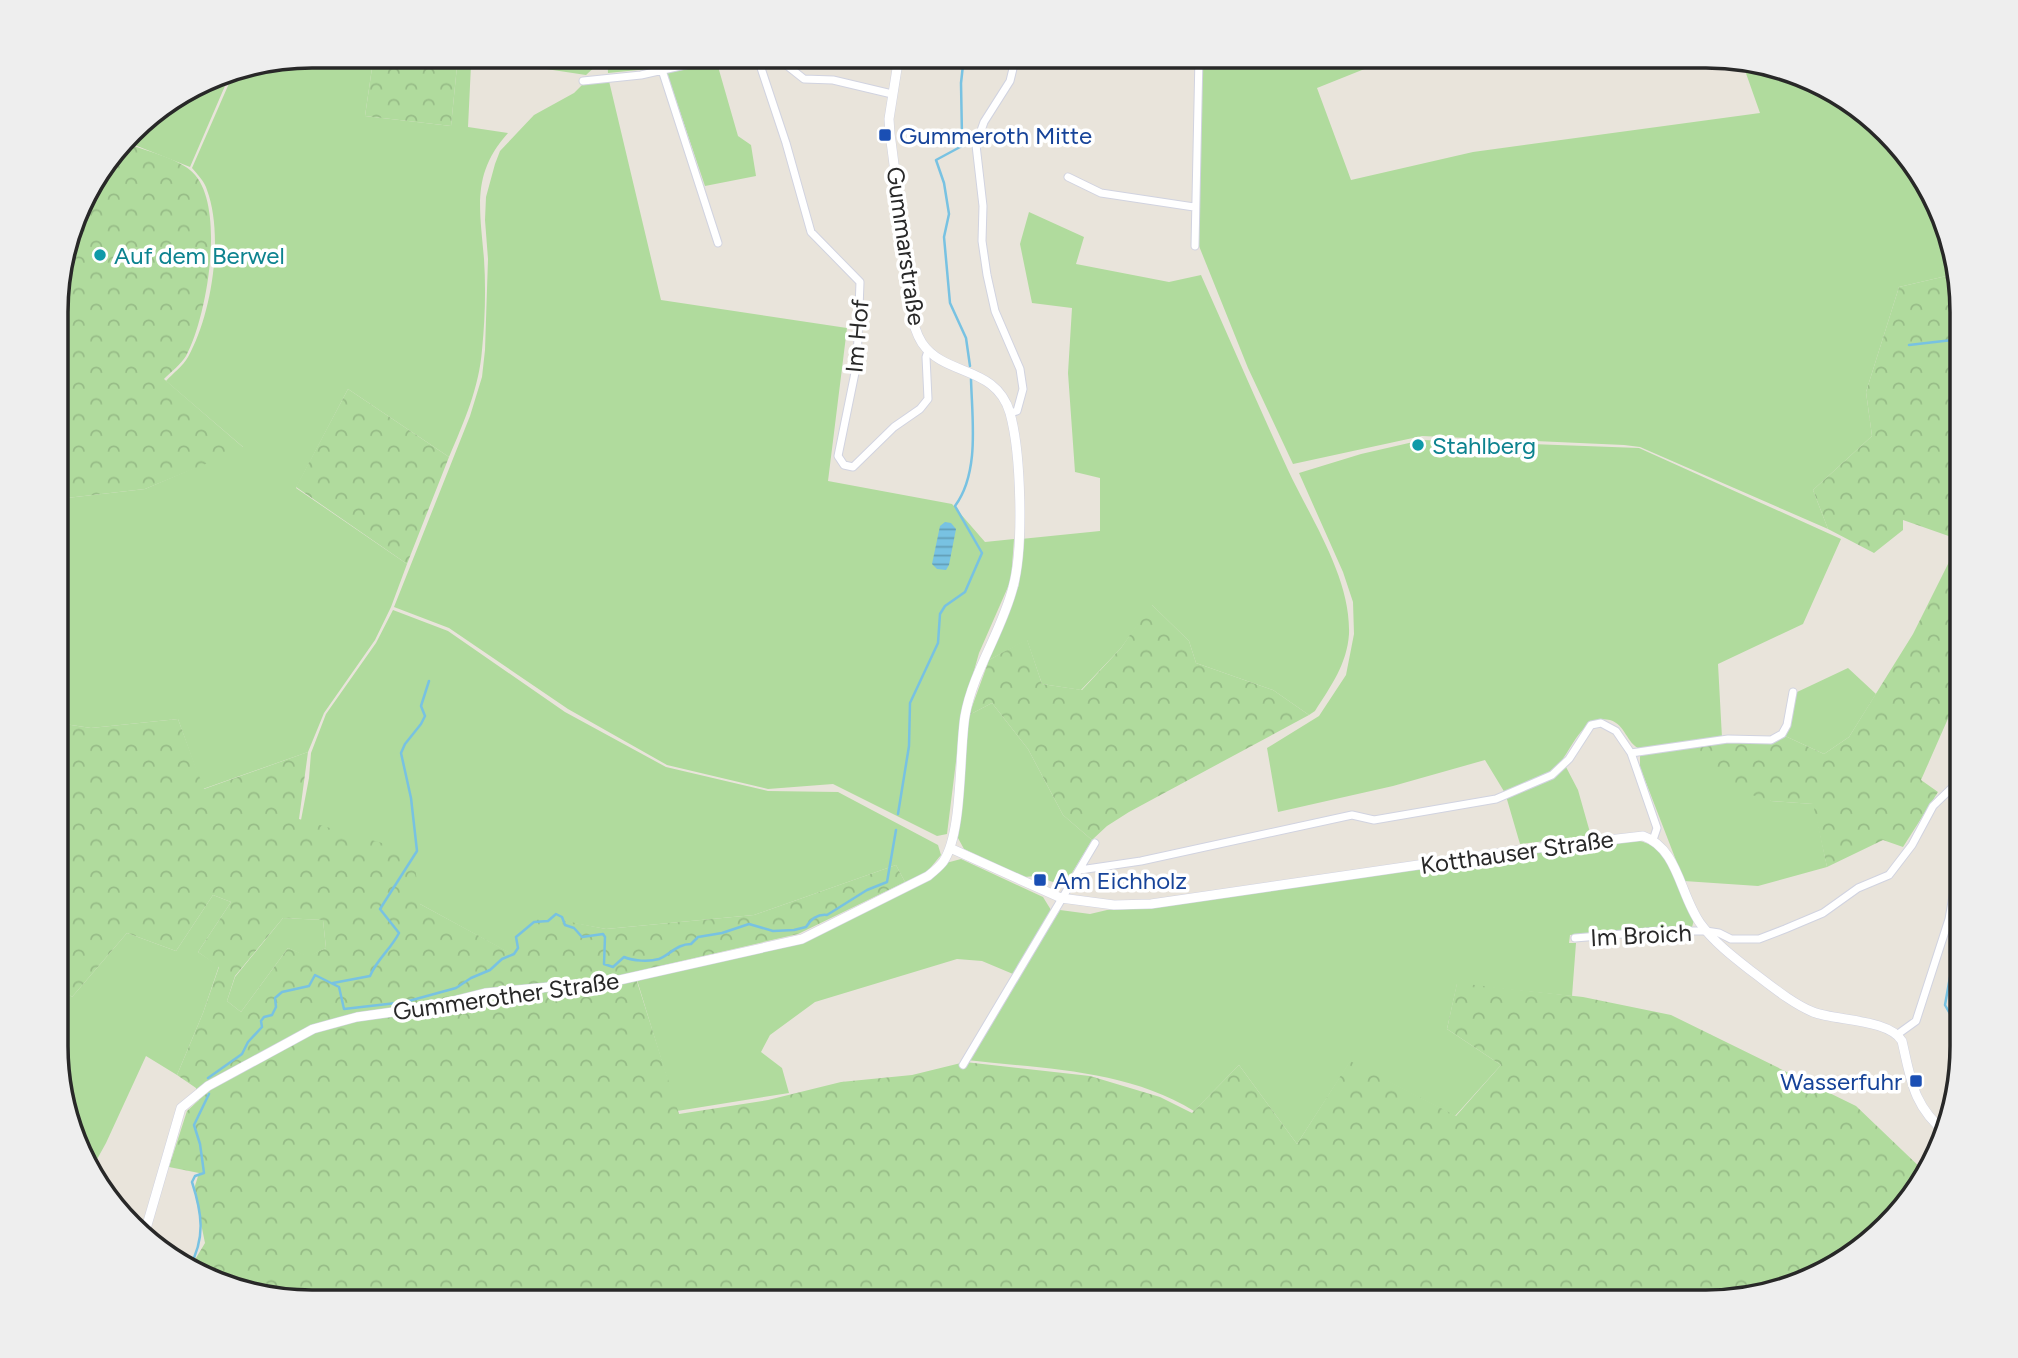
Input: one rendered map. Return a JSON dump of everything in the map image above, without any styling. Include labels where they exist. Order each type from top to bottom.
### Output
[{"type":"street","points":[[1010,413],[1017,411],[1023,389],[1020,369],[995,311],[987,275],[982,241],[983,206],[976,145],[984,122],[1010,81],[1013,68]]},
{"type":"street","points":[[1195,246],[1199,68]]},
{"type":"street","points":[[583,80],[668,69]]},
{"type":"street","name":"Im Hof","points":[[761,69],[786,142],[811,232],[860,282],[857,363],[838,456],[844,465],[853,467]]},
{"type":"street","points":[[791,69],[804,79],[833,80],[892,94]]},
{"type":"street","name":"Gummarstraße","points":[[897,69],[890,134],[909,302],[920,340],[928,351],[943,361],[980,377],[1004,396],[1017,450],[1020,501],[1016,570],[1013,587],[965,714],[954,835],[950,848]]},
{"type":"street","points":[[662,70],[718,243]]},
{"type":"street","points":[[1068,177],[1101,193],[1195,207]]},
{"type":"street","name":"Gummarstraße","points":[[853,467],[894,427],[920,409],[929,399],[926,357],[928,351]]},
{"type":"street","points":[[1631,753],[1728,739],[1771,740],[1782,734],[1787,725],[1793,692]]},
{"type":"street","points":[[1080,870],[1141,860],[1352,815],[1374,820],[1496,799],[1552,775],[1569,759],[1591,725],[1601,723],[1616,731],[1631,753],[1657,828],[1653,840],[1670,860],[1689,906],[1706,931],[1751,970],[1811,1011],[1886,1028],[1898,1034],[1914,1094],[1920,1107],[1937,1125]]},
{"type":"street","name":"Im Broich","points":[[1575,938],[1658,930],[1706,931],[1731,939],[1759,939],[1823,913],[1858,888],[1889,875],[1912,845],[1933,806],[1949,791]]},
{"type":"street","name":"Kotthauser Straße","points":[[950,848],[1061,898],[1114,905],[1151,904],[1633,836],[1653,840]]},
{"type":"street","points":[[963,1065],[1095,843]]},
{"type":"street","name":"Gummerother Straße","points":[[147,1225],[181,1108],[208,1086],[313,1029],[357,1017],[429,1007],[485,993],[615,981],[802,939],[928,876],[943,862],[950,848]]},
{"type":"street","points":[[1898,1034],[1916,1021],[1949,922]]},
{"type":"green space","points":[[1203,68],[1366,68],[1317,88],[1351,180],[1473,152],[1760,113],[1745,72],[1814,93],[1841,109],[1878,140],[1917,190],[1937,234],[1946,276],[1899,287],[1866,392],[1872,436],[1813,490],[1828,529],[1640,447],[1624,445],[1422,436],[1293,464],[1248,368],[1199,246]]},
{"type":"green space","points":[[297,69],[372,69],[365,116],[451,126],[457,69],[471,69],[468,127],[508,133],[496,148],[483,178],[480,208],[485,293],[480,364],[470,405],[449,457],[348,389],[296,488],[407,564],[391,607],[375,640],[324,713],[308,752],[203,789],[178,719],[91,728],[68,725],[68,498],[145,489],[243,447],[166,381],[186,360],[196,339],[213,275],[215,229],[212,209],[206,187],[192,168],[229,83],[265,73]]},
{"type":"green space","points":[[372,69],[457,69],[451,126],[365,116]]},
{"type":"green space","points":[[545,69],[593,69],[586,75]]},
{"type":"green space","points":[[608,69],[651,69],[608,73]]},
{"type":"green space","points":[[688,69],[719,69],[738,136],[751,145],[756,176],[705,186],[667,73]]},
{"type":"green space","points":[[609,81],[661,300],[847,328],[828,481],[952,504],[985,542],[1014,539],[1011,580],[979,653],[962,713],[947,834],[937,836],[833,784],[768,789],[667,765],[568,709],[449,628],[394,607],[470,416],[482,377],[488,259],[486,197],[500,151],[534,115],[574,93],[584,83]]},
{"type":"green space","points":[[226,84],[190,167],[135,145],[177,109]]},
{"type":"green space","points":[[134,146],[168,158],[190,170],[202,185],[208,206],[210,260],[201,315],[186,356],[164,379],[244,448],[145,489],[68,498],[70,281],[81,234],[93,204],[109,177]]},
{"type":"green space","points":[[1029,212],[1084,237],[1076,264],[1169,282],[1201,275],[1288,470],[1328,549],[1344,592],[1348,613],[1348,645],[1332,684],[1315,711],[1309,715],[1273,690],[1196,663],[1189,641],[1152,605],[1121,648],[1081,690],[1042,684],[1027,640],[989,660],[1019,585],[1021,539],[1100,531],[1100,478],[1075,472],[1068,373],[1072,308],[1032,303],[1020,244]]},
{"type":"green space","points":[[1946,276],[1949,297],[1949,536],[1903,520],[1903,530],[1874,553],[1828,529],[1813,490],[1872,436],[1866,392],[1899,287]]},
{"type":"green space","points":[[348,389],[449,457],[407,564],[296,487]]},
{"type":"green space","points":[[1422,440],[1639,448],[1841,539],[1803,624],[1718,664],[1722,738],[1640,749],[1615,722],[1600,719],[1591,723],[1577,736],[1560,763],[1549,774],[1505,793],[1485,760],[1393,786],[1278,812],[1267,748],[1319,716],[1346,675],[1354,634],[1353,602],[1343,572],[1299,473],[1361,454]]},
{"type":"green space","points":[[1949,562],[1949,716],[1921,780],[1938,792],[1903,847],[1883,840],[1827,867],[1813,804],[1771,801],[1727,787],[1694,744],[1771,741],[1783,735],[1824,754],[1849,737],[1913,634]]},
{"type":"green space","points":[[1151,604],[1189,641],[1196,663],[1273,690],[1309,715],[1129,812],[1107,826],[1092,840],[1063,815],[1028,749],[992,703],[969,715],[989,660],[1027,639],[1042,684],[1082,690],[1121,648]]},
{"type":"green space","points":[[393,610],[448,631],[565,712],[666,767],[768,791],[838,792],[938,845],[941,855],[927,872],[905,882],[896,865],[754,915],[606,929],[540,917],[515,956],[420,904],[301,820],[311,753],[326,714],[376,643]]},
{"type":"green space","points":[[1848,668],[1876,694],[1849,737],[1824,754],[1783,735],[1795,693]]},
{"type":"green space","points":[[992,703],[1028,749],[1063,815],[1092,840],[1064,886],[1036,876],[1024,877],[964,849],[958,838],[969,715]]},
{"type":"green space","points":[[178,719],[204,789],[308,752],[299,819],[413,852],[420,904],[514,955],[540,916],[606,929],[754,915],[896,865],[905,882],[798,934],[634,972],[679,1114],[768,1100],[841,1082],[912,1075],[965,1062],[1090,1076],[1160,1097],[1192,1113],[1239,1065],[1297,1144],[1350,1061],[1456,1116],[1501,1065],[1447,1029],[1457,983],[1583,997],[1671,1015],[1856,1106],[1918,1166],[1909,1181],[1878,1218],[1828,1257],[1769,1281],[1721,1289],[313,1290],[281,1288],[249,1281],[195,1260],[205,1243],[194,1189],[199,1173],[169,1167],[187,1111],[199,1100],[196,1088],[177,1075],[219,967],[198,952],[231,902],[213,895],[176,951],[127,933],[72,997],[68,994],[68,725],[91,728]],"holes":[[[283,918],[323,920],[326,948],[308,956],[288,948],[241,1012],[227,1001],[235,976]]]},
{"type":"green space","points":[[1694,744],[1771,801],[1814,804],[1827,867],[1758,886],[1684,881],[1640,767],[1640,756]]},
{"type":"green space","points":[[1566,767],[1578,790],[1591,836],[1520,844],[1506,796],[1552,779]]},
{"type":"green space","points":[[1637,840],[1655,848],[1663,857],[1694,920],[1692,927],[1683,931],[1657,927],[1570,935],[1569,943],[1576,943],[1572,996],[1457,984],[1447,1029],[1501,1065],[1455,1116],[1350,1062],[1297,1144],[1239,1065],[1194,1111],[1168,1097],[1112,1079],[1054,1069],[967,1060],[1060,910],[1090,914],[1107,910],[1152,908],[1521,854]]},
{"type":"green space","points":[[961,859],[1043,897],[1051,910],[1013,974],[982,961],[957,959],[815,1002],[770,1035],[761,1052],[782,1068],[789,1093],[677,1111],[637,980],[803,942],[946,863]]},
{"type":"green space","points":[[213,895],[231,902],[198,952],[219,966],[177,1075],[146,1056],[97,1160],[81,1124],[70,1077],[68,994],[72,997],[127,933],[176,951]]},
{"type":"green space","points":[[283,918],[323,920],[326,948],[308,957],[288,948],[241,1012],[227,1001],[235,977]]},
{"type":"water","points":[[945,522],[951,523],[956,529],[946,570],[937,569],[932,564],[940,526]]},
{"type":"waterway","points":[[962,137],[963,69]]},
{"type":"waterway","points":[[962,146],[936,160],[944,183],[949,214],[944,237],[950,303],[966,338],[970,366]]},
{"type":"waterway","points":[[1909,345],[1949,340]]},
{"type":"waterway","points":[[898,814],[909,746],[910,703],[938,643],[940,614],[945,606],[965,592],[982,553],[955,506],[963,492],[971,461],[971,379]]},
{"type":"waterway","points":[[333,983],[370,976],[399,933],[380,909],[417,851],[411,798],[401,753],[425,716],[421,706],[429,681]]},
{"type":"waterway","points":[[208,1078],[242,1054],[248,1042],[262,1027],[261,1021],[264,1017],[272,1015],[276,1007],[275,998],[282,992],[309,986],[315,975],[339,987],[344,1009],[405,1002],[456,988],[490,970],[502,959],[514,954],[518,948],[516,937],[534,922],[548,921],[556,914],[562,917],[565,925],[574,928],[582,937],[603,934],[604,964],[613,967],[624,957],[641,961],[659,959],[678,947],[691,944],[698,937],[749,924],[773,931],[806,927],[815,918],[827,915],[867,890],[887,882],[896,830]]},
{"type":"waterway","points":[[1949,983],[1945,1005],[1949,1012]]},
{"type":"waterway","points":[[193,1259],[201,1225],[192,1182],[195,1176],[204,1173],[194,1125],[209,1094]]},
{"type":"place","name":"Gummeroth Mitte","points":[[885,135]]},
{"type":"place","name":"Auf dem Berwel","points":[[100,255]]},
{"type":"place","name":"Stahlberg","points":[[1418,445]]},
{"type":"place","name":"Am Eichholz","points":[[1040,880]]},
{"type":"place","name":"Wasserfuhr","points":[[1916,1081]]}]
